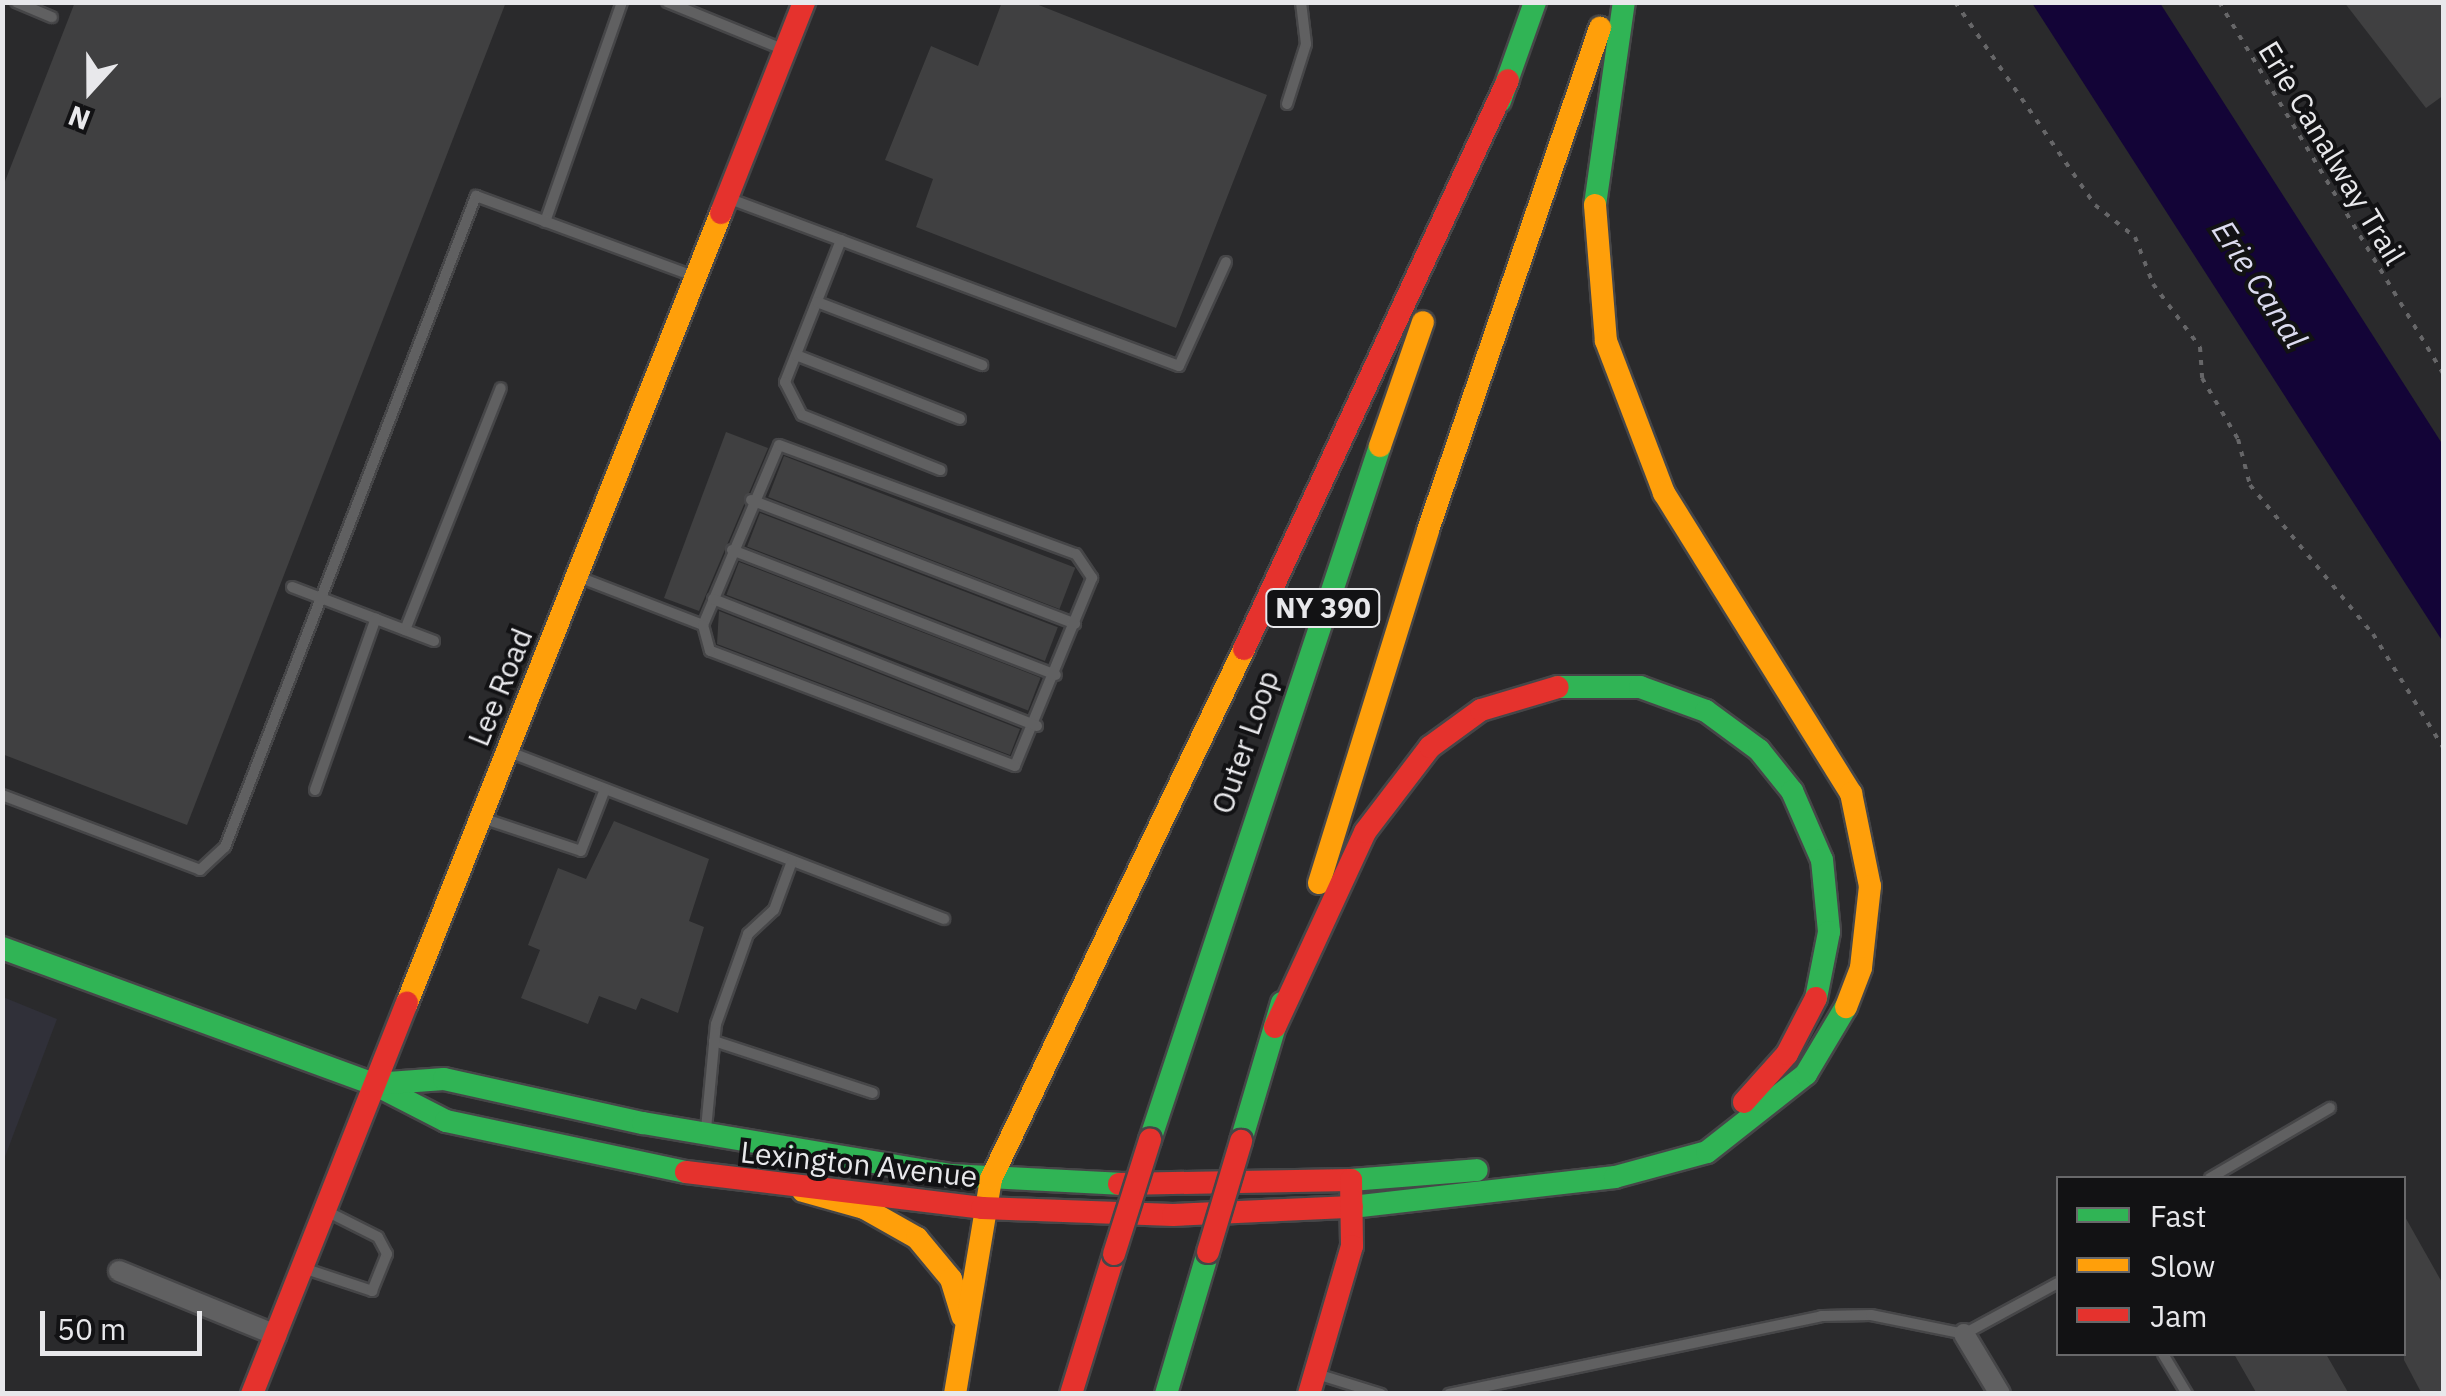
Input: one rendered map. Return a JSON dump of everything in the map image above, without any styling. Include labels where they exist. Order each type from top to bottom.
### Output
[{"type":"main road","name":"Lee Road","points":[[252,1394],[804,2]]},
{"type":"main road","name":"Outer Loop","points":[[1070,1394],[1264,781],[1535,2]]},
{"type":"main road","name":"NY 390","points":[[1166,1394],[1418,560],[1608,2]]},
{"type":"main road","name":"Lexington Avenue","points":[[2,948],[374,1084],[432,1116],[482,1130],[803,1191],[982,1208],[1186,1215],[1352,1208],[1597,1180],[1706,1152],[1753,1124],[1806,1074],[1840,1022],[1861,968],[1870,886],[1852,793],[1664,493],[1610,358],[1596,274],[1594,187],[1624,2]]},
{"type":"main road","points":[[955,1394],[982,1208],[991,1179],[1414,293],[1508,80]]},
{"type":"main road","name":"Lexington Avenue","points":[[374,1084],[444,1079],[706,1135],[991,1179],[1161,1186],[1350,1180],[1637,1152],[1686,1137],[1747,1099],[1794,1045],[1823,975],[1828,896],[1805,814],[1748,740],[1674,696],[1589,682],[1502,700],[1449,730],[1398,782],[1348,865],[1275,1027]]},
{"type":"main road","points":[[1312,1384],[1349,1258],[1350,1180]]},
{"type":"main road","points":[[803,1191],[876,1213],[924,1245],[955,1288],[963,1333]]},
{"type":"street","points":[[119,1271],[276,1335]]},
{"type":"street","points":[[1964,1334],[2000,1394]]},
{"type":"lane","points":[[16,2],[52,17]]},
{"type":"lane","points":[[545,222],[622,2]]},
{"type":"lane","points":[[667,2],[784,50]]},
{"type":"lane","points":[[1287,104],[1306,44],[1301,2]]},
{"type":"lane","points":[[2,795],[200,870],[226,848],[476,196],[695,276]]},
{"type":"lane","points":[[726,197],[1179,366],[1226,262]]},
{"type":"lane","points":[[841,240],[784,382],[802,415],[940,470]]},
{"type":"lane","points":[[817,302],[982,365]]},
{"type":"lane","points":[[796,355],[960,419]]},
{"type":"lane","points":[[405,630],[501,388]]},
{"type":"lane","points":[[778,445],[794,446],[1059,547],[1088,564],[1092,578],[1024,760],[1004,767],[710,650],[703,624],[732,550],[768,457],[778,445]]},
{"type":"lane","points":[[751,500],[1075,624]]},
{"type":"lane","points":[[732,550],[1056,674]]},
{"type":"lane","points":[[576,576],[703,624]]},
{"type":"lane","points":[[292,588],[434,641]]},
{"type":"lane","points":[[712,600],[1036,726]]},
{"type":"lane","points":[[314,790],[376,618]]},
{"type":"lane","points":[[506,751],[944,919]]},
{"type":"lane","points":[[480,817],[581,851],[605,789]]},
{"type":"lane","points":[[706,1135],[714,1041],[748,934],[774,910],[792,860]]},
{"type":"lane","points":[[714,1041],[873,1093]]},
{"type":"lane","points":[[2213,1176],[2330,1108]]},
{"type":"lane","points":[[302,1268],[372,1291],[388,1254],[378,1237],[324,1210]]},
{"type":"lane","points":[[1449,1394],[1821,1316],[1871,1315],[1964,1334],[2056,1284]]},
{"type":"lane","points":[[2164,1356],[2187,1394]]},
{"type":"lane","points":[[1312,1384],[1381,1394]]},
{"type":"path","points":[[1955,2],[2096,205],[2134,237],[2154,284],[2200,347],[2202,378],[2238,438],[2250,486],[2373,634],[2444,749]]},
{"type":"path","name":"Erie Canalway Trail","points":[[2219,2],[2444,375]]},
{"type":"shaded area","points":[[3,997],[57,1019],[3,1162]]},
{"type":"water","name":"Erie Canal","points":[[2032,3],[2160,3],[2443,445],[2443,642]]},
{"type":"building","points":[[75,2],[506,2],[187,825],[2,754],[2,189]]},
{"type":"building","points":[[1002,2],[1031,2],[1267,95],[1176,328],[916,227],[933,179],[885,160],[931,46],[978,66]]},
{"type":"building","points":[[2344,2],[2444,2],[2444,95],[2426,108]]},
{"type":"building","points":[[726,432],[768,448],[699,611],[664,598]]},
{"type":"building","points":[[784,456],[1075,568],[1060,609],[768,497]]},
{"type":"building","points":[[760,513],[1058,627],[1045,661],[747,547]]},
{"type":"building","points":[[739,562],[1041,678],[1028,710],[726,595]]},
{"type":"building","points":[[719,611],[1020,729],[1010,755],[717,644]]},
{"type":"building","points":[[614,821],[709,859],[689,921],[704,927],[678,1013],[641,998],[636,1010],[599,996],[588,1024],[521,998],[540,950],[528,945],[558,868],[586,879]]},
{"type":"building","points":[[2406,1219],[2444,1286],[2444,1394],[2422,1394],[2404,1360]]},
{"type":"building","points":[[2235,1356],[2327,1356],[2349,1394],[2257,1394]]},
{"type":"traffic: fast","points":[[1500,101],[1535,2]]},
{"type":"traffic: fast","points":[[1595,205],[1624,2]]},
{"type":"traffic: fast","points":[[1150,1140],[1380,446]]},
{"type":"traffic: fast","points":[[1558,687],[1640,687],[1706,711],[1759,750],[1792,791],[1822,860],[1829,932],[1816,998]]},
{"type":"traffic: fast","points":[[2,948],[374,1084],[446,1121],[686,1172]]},
{"type":"traffic: fast","points":[[1241,1141],[1282,1003]]},
{"type":"traffic: fast","points":[[1352,1207],[1615,1177],[1707,1152],[1806,1074],[1846,1007]]},
{"type":"traffic: fast","points":[[374,1084],[444,1079],[643,1123],[950,1175],[1119,1184]]},
{"type":"traffic: fast","points":[[1351,1180],[1477,1170]]},
{"type":"traffic: fast","points":[[1166,1394],[1208,1252]]},
{"type":"traffic: slow","points":[[1319,883],[1428,530],[1600,28]]},
{"type":"traffic: slow","points":[[1595,205],[1606,341],[1664,493],[1851,793],[1870,886],[1861,968],[1846,1007]]},
{"type":"traffic: slow","points":[[407,1003],[721,213]]},
{"type":"traffic: slow","points":[[1380,446],[1423,322]]},
{"type":"traffic: slow","points":[[955,1394],[991,1179],[1244,649]]},
{"type":"traffic: slow","points":[[803,1191],[864,1208],[917,1238],[951,1279],[962,1316]]},
{"type":"traffic: jam","points":[[721,213],[804,2]]},
{"type":"traffic: jam","points":[[1244,649],[1508,80]]},
{"type":"traffic: jam","points":[[1275,1027],[1365,832],[1430,747],[1481,710],[1558,687]]},
{"type":"traffic: jam","points":[[1744,1102],[1787,1054],[1816,998]]},
{"type":"traffic: jam","points":[[252,1394],[407,1003]]},
{"type":"traffic: jam","points":[[1114,1254],[1150,1140]]},
{"type":"traffic: jam","points":[[1208,1252],[1241,1141]]},
{"type":"traffic: jam","points":[[686,1172],[982,1208],[1173,1215],[1352,1207]]},
{"type":"traffic: jam","points":[[1119,1184],[1351,1180],[1352,1246],[1309,1394]]},
{"type":"traffic: jam","points":[[1071,1394],[1114,1254]]}]
